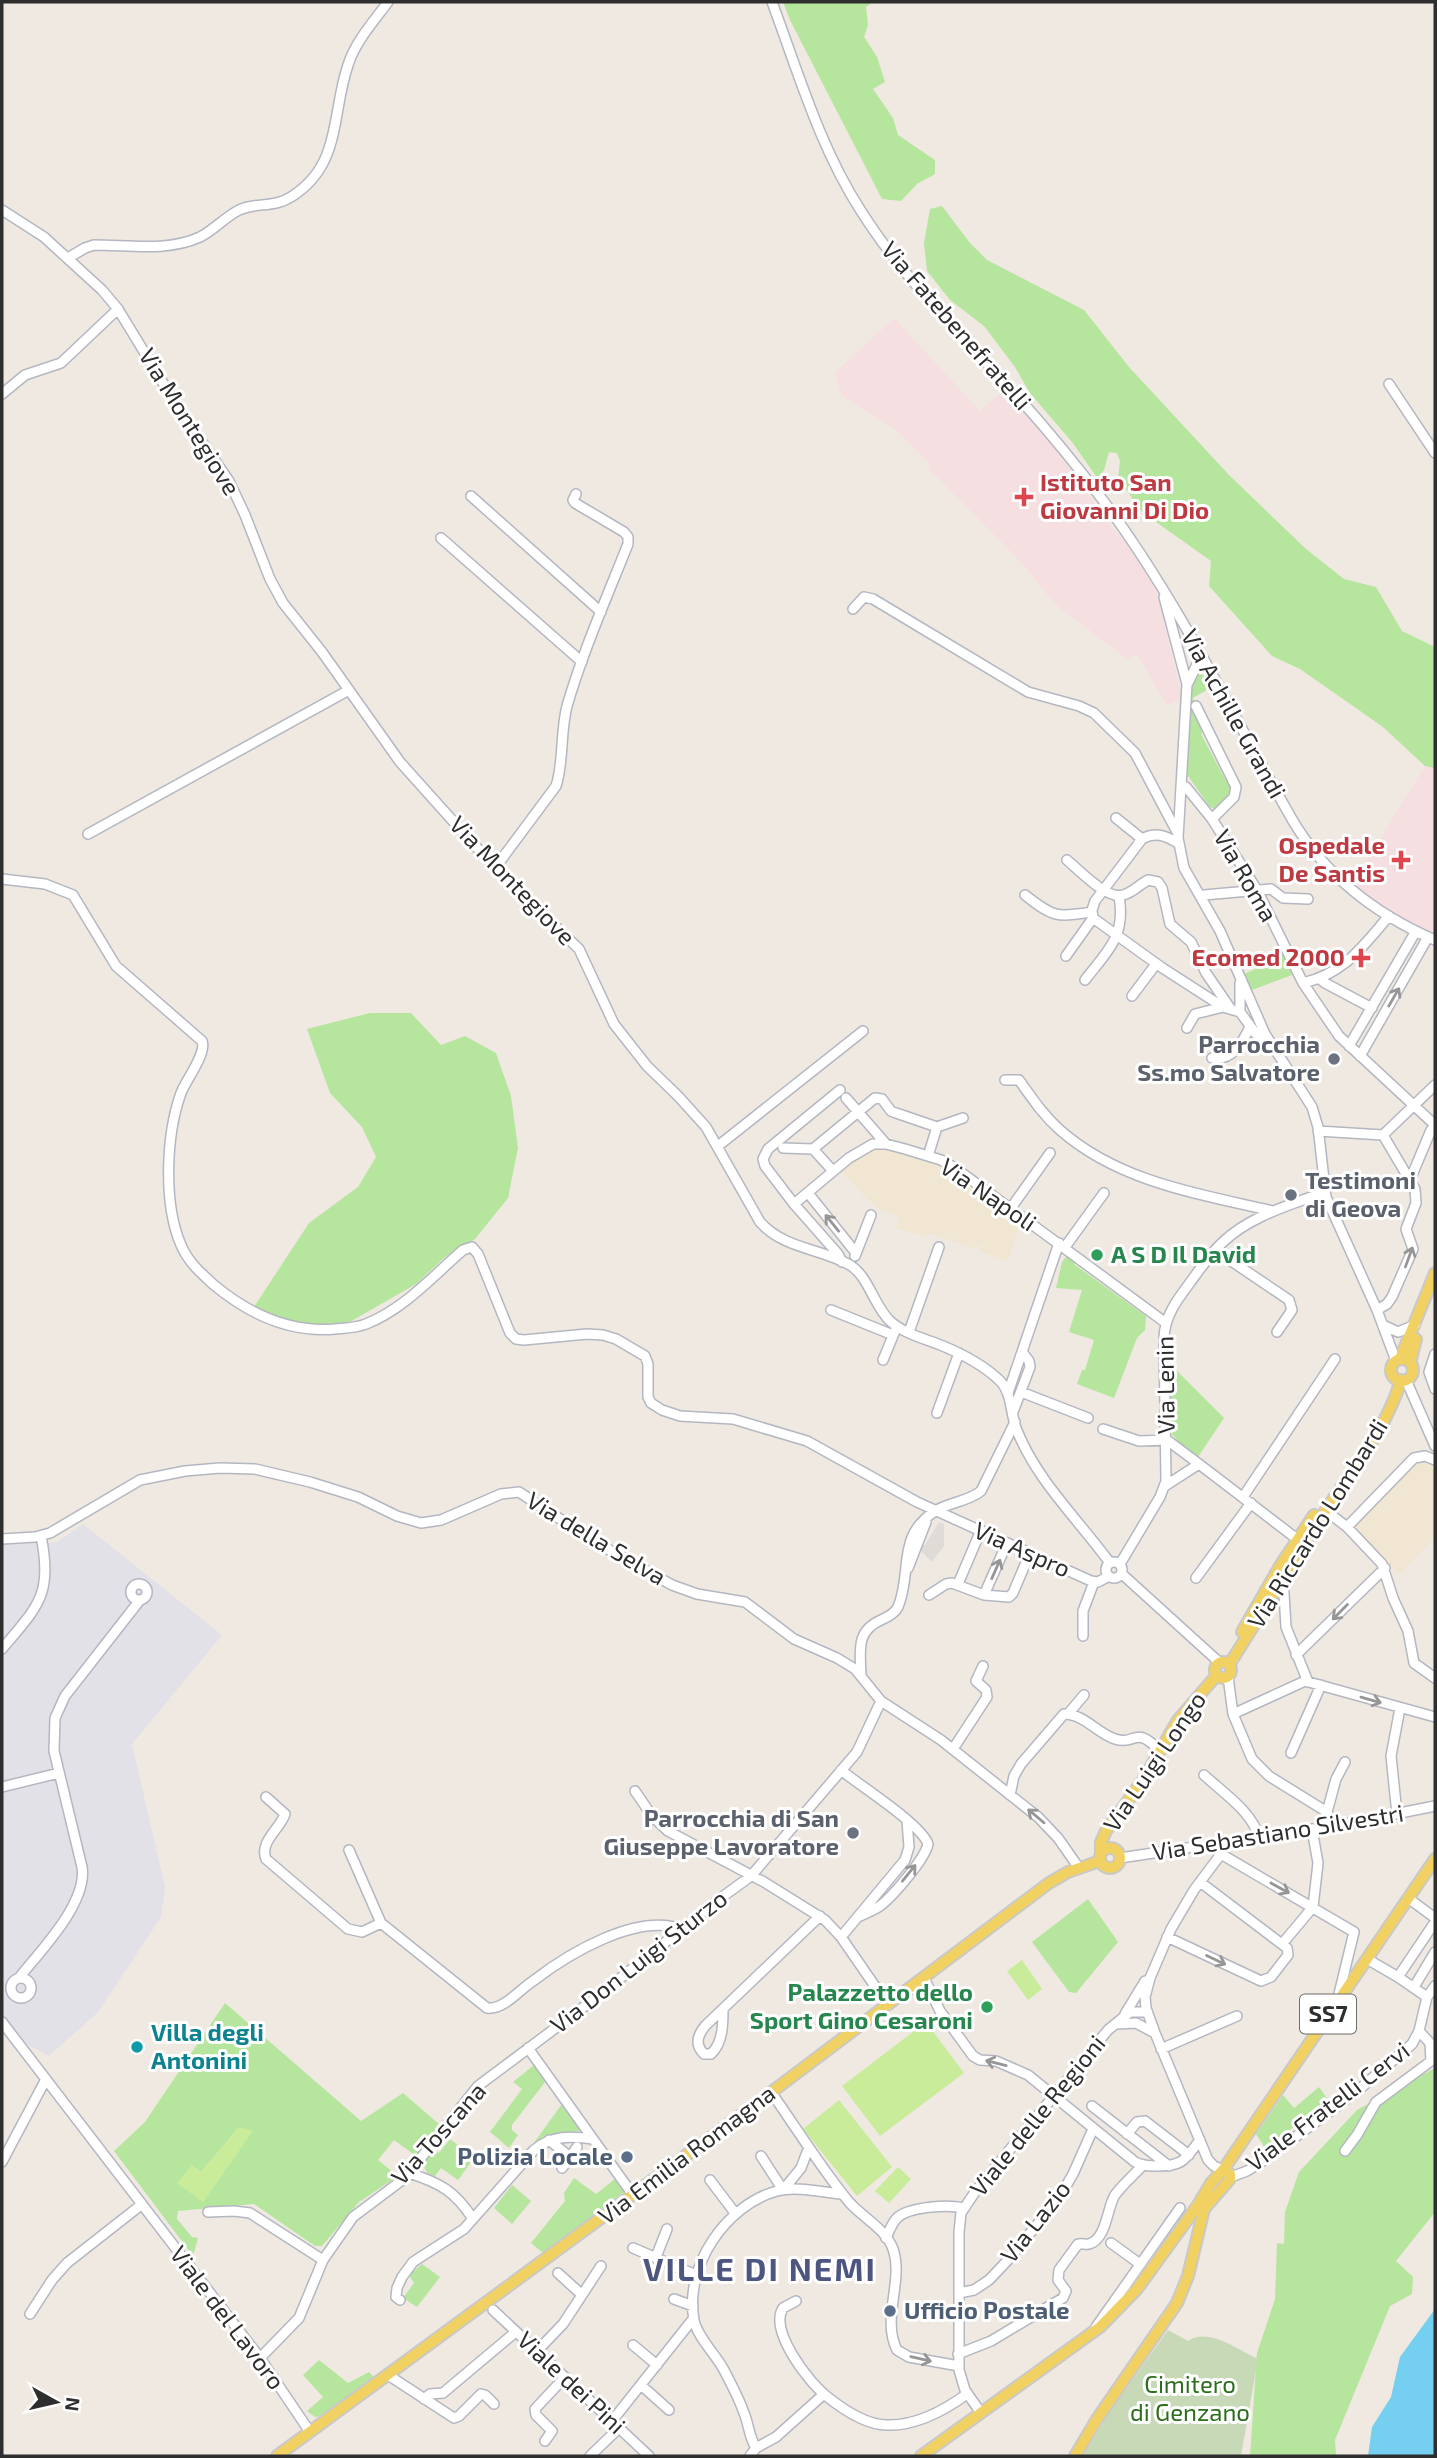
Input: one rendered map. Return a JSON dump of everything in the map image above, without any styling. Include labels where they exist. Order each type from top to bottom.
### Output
[{"type":"main road","points":[[1402,1361],[1435,1273]]},
{"type":"main road","points":[[1402,1361],[1412,1373],[1400,1379],[1391,1369],[1402,1361],[1415,1342],[1435,1289]]},
{"type":"main road","name":"Via Riccardo Lombardi","points":[[1223,1670],[1325,1510],[1370,1447],[1390,1410],[1400,1379]]},
{"type":"main road","name":"Via Riccardo Lombardi","points":[[1223,1670],[1297,1539],[1372,1430],[1400,1379]]},
{"type":"main road","name":"Via Luigi Longo","points":[[1103,1854],[1101,1842],[1107,1831],[1134,1794],[1183,1713],[1223,1670]]},
{"type":"main road","name":"Via Luigi Longo","points":[[1103,1854],[1183,1723],[1223,1670]]},
{"type":"main road","points":[[1115,1850],[1120,1858],[1118,1864],[1110,1868],[1104,1866],[1103,1854],[1115,1850]]},
{"type":"main road","name":"Via Emilia Romagna","points":[[277,2456],[633,2195],[1052,1880],[1103,1854]]},
{"type":"main road","name":"SS7","points":[[921,2456],[1091,2334],[1133,2294],[1201,2207],[1211,2183],[1227,2174],[1336,2002],[1435,1859]]},
{"type":"main road","points":[[1075,2456],[1178,2300],[1189,2273],[1201,2207]]},
{"type":"street","points":[[68,258],[91,245],[180,244],[209,232],[238,211],[279,203],[306,187],[316,176],[327,156],[349,61],[388,2]]},
{"type":"street","name":"Via Fatebenefratelli","points":[[772,2],[828,148],[862,212],[930,304],[1029,410],[1082,472],[1134,542],[1162,589]]},
{"type":"street","name":"Via Montegiove","points":[[2,210],[37,231],[102,290],[118,309],[177,406],[227,476],[280,599],[400,762],[495,868],[575,945],[588,966],[614,1024],[647,1066],[698,1118],[718,1146],[755,1215],[768,1230],[787,1242],[847,1264]]},
{"type":"street","points":[[2,394],[25,376],[62,362],[118,309]]},
{"type":"street","points":[[1389,384],[1435,453]]},
{"type":"street","points":[[495,868],[555,786],[559,773],[563,722],[582,662],[629,539],[624,532],[575,503],[573,498],[576,494]]},
{"type":"street","points":[[471,496],[601,612]]},
{"type":"street","points":[[441,538],[582,662]]},
{"type":"street","points":[[1162,589],[1187,676]]},
{"type":"street","name":"Via Achille Grandi","points":[[1162,589],[1282,802],[1313,851],[1346,884],[1389,916],[1432,938]]},
{"type":"street","points":[[853,609],[864,597],[871,598],[1028,692],[1092,712],[1135,752],[1178,839],[1184,868],[1220,931],[1240,981],[1271,1044],[1310,1101],[1318,1131],[1325,1192],[1381,1308],[1383,1325],[1402,1361]]},
{"type":"street","points":[[1177,644],[1194,644]]},
{"type":"street","points":[[1178,839],[1189,659],[1200,656]]},
{"type":"street","points":[[1187,676],[1199,671],[1210,673]]},
{"type":"street","points":[[88,834],[349,690]]},
{"type":"street","points":[[1196,706],[1236,787],[1234,797],[1212,819]]},
{"type":"street","name":"Via Roma","points":[[1186,787],[1212,819],[1257,890],[1303,983],[1349,1046],[1433,1127]]},
{"type":"street","points":[[1116,818],[1142,839]]},
{"type":"street","points":[[1066,956],[1093,915],[1095,901],[1142,839],[1158,835],[1178,839]]},
{"type":"street","points":[[1067,860],[1103,890],[1119,896],[1149,880],[1160,884],[1170,924],[1191,942],[1226,1008]]},
{"type":"street","name":"Via Aspro","points":[[2,879],[46,884],[73,895],[116,966],[202,1041],[202,1053],[185,1084],[172,1128],[169,1161],[173,1219],[180,1243],[192,1264],[246,1309],[276,1322],[313,1330],[363,1325],[415,1292],[463,1250],[472,1247],[478,1254],[508,1330],[516,1339],[587,1334],[616,1339],[646,1358],[648,1397],[651,1403],[662,1410],[680,1416],[733,1419],[807,1441],[936,1510],[1094,1582],[1109,1576],[1116,1578],[1117,1567]]},
{"type":"street","points":[[1205,895],[1272,890],[1283,898],[1308,899]]},
{"type":"street","points":[[1025,895],[1054,915],[1093,915],[1156,964],[1226,1008],[1240,1012]]},
{"type":"street","points":[[1085,980],[1118,937],[1122,916],[1119,896]]},
{"type":"street","points":[[1303,983],[1337,971],[1389,916]]},
{"type":"street","points":[[1349,1046],[1416,931]]},
{"type":"street","points":[[1360,1056],[1432,938]]},
{"type":"street","points":[[1132,996],[1156,964]]},
{"type":"street","points":[[1320,979],[1372,1008]]},
{"type":"street","points":[[1240,981],[1240,1012],[1259,1037],[1271,1044]]},
{"type":"street","points":[[1187,1028],[1193,1015],[1226,1008]]},
{"type":"street","points":[[1212,1058],[1224,1058],[1232,1053],[1250,1027]]},
{"type":"street","points":[[718,1146],[863,1031]]},
{"type":"street","points":[[1005,1080],[1019,1080],[1034,1103],[1061,1131],[1093,1153],[1136,1176],[1157,1184],[1274,1212]]},
{"type":"street","points":[[1318,1131],[1383,1135],[1435,1085]]},
{"type":"street","points":[[886,1144],[843,1094],[768,1149],[763,1156],[765,1166],[794,1204],[861,1276],[895,1331]]},
{"type":"street","points":[[783,1148],[813,1149],[878,1097],[891,1111],[937,1127],[963,1118]]},
{"type":"street","points":[[928,1156],[937,1127]]},
{"type":"street","points":[[1410,1180],[1433,1127]]},
{"type":"street","points":[[1381,1308],[1392,1297],[1413,1249],[1405,1229],[1415,1207],[1416,1192],[1383,1135]]},
{"type":"street","points":[[794,1204],[864,1148],[873,1144],[886,1144]]},
{"type":"street","name":"Via Napoli","points":[[886,1144],[928,1156],[958,1170],[1166,1323]]},
{"type":"street","points":[[813,1149],[833,1171]]},
{"type":"street","points":[[1011,1208],[1050,1153]]},
{"type":"street","name":"Via Lenin","points":[[1117,1567],[1165,1486],[1167,1440],[1164,1337],[1166,1323],[1179,1297],[1215,1250],[1237,1231],[1274,1212],[1325,1192]]},
{"type":"street","points":[[808,1193],[856,1253]]},
{"type":"street","points":[[1008,1393],[1062,1245],[1104,1194]]},
{"type":"street","points":[[847,1264],[856,1253],[871,1215]]},
{"type":"street","points":[[909,1332],[939,1247]]},
{"type":"street","points":[[1215,1250],[1289,1300],[1292,1310],[1277,1332]]},
{"type":"street","points":[[831,1310],[895,1331],[909,1332],[959,1353],[996,1377],[1008,1393],[1014,1417],[1050,1489],[1117,1567],[1223,1670],[1233,1714],[1244,1745],[1258,1767],[1327,1812]]},
{"type":"street","points":[[1383,1325],[1401,1332],[1415,1325]]},
{"type":"street","points":[[883,1360],[895,1331]]},
{"type":"street","points":[[937,1413],[959,1353]]},
{"type":"street","points":[[861,1675],[861,1644],[864,1632],[873,1623],[893,1613],[899,1604],[909,1544],[915,1533],[936,1510],[981,1491],[1014,1417],[1030,1365],[1023,1353]]},
{"type":"street","points":[[1435,1354],[1429,1372],[1435,1389]]},
{"type":"street","points":[[1196,1578],[1335,1359]]},
{"type":"street","points":[[1400,1379],[1434,1439]]},
{"type":"street","points":[[1021,1392],[1088,1418]]},
{"type":"street","points":[[1103,1429],[1141,1441],[1167,1440],[1297,1539]]},
{"type":"street","name":"Via Riccardo Lombardi","points":[[1346,1527],[1414,1458],[1425,1456],[1435,1460]]},
{"type":"street","points":[[1165,1486],[1199,1464]]},
{"type":"street","name":"Via della Selva","points":[[2,1539],[41,1536],[75,1520],[140,1480],[220,1468],[254,1469],[310,1482],[358,1497],[397,1516],[421,1523],[438,1521],[496,1496],[516,1492],[545,1507],[602,1546],[677,1587],[697,1594],[734,1598],[751,1605],[794,1639],[837,1658],[861,1675],[881,1701],[953,1749],[1054,1833],[1079,1868]]},
{"type":"street","points":[[1325,1510],[1346,1527],[1385,1568],[1393,1598],[1409,1634],[1413,1661],[1419,1669],[1435,1678]]},
{"type":"street","points":[[958,1584],[981,1530]]},
{"type":"street","points":[[2,1649],[32,1614],[43,1594],[46,1568],[41,1536]]},
{"type":"street","points":[[984,1595],[1007,1543]]},
{"type":"street","points":[[929,1595],[946,1584],[958,1584],[984,1595],[1003,1598],[1010,1596],[1030,1553]]},
{"type":"street","points":[[1296,1655],[1385,1568]]},
{"type":"street","points":[[1283,1577],[1284,1618],[1308,1682]]},
{"type":"street","points":[[1083,1636],[1083,1611],[1094,1582]]},
{"type":"street","points":[[19,1978],[72,1909],[82,1887],[82,1867],[53,1737],[58,1708],[140,1600]]},
{"type":"street","points":[[953,1749],[987,1697],[986,1690],[976,1681],[983,1666]]},
{"type":"street","points":[[1233,1714],[1301,1682],[1308,1682],[1435,1717]]},
{"type":"street","points":[[1291,1753],[1321,1685]]},
{"type":"street","points":[[1010,1795],[1014,1776],[1021,1764],[1059,1718],[1068,1714],[1084,1695]]},
{"type":"street","name":"Via Don Luigi Sturzo","points":[[528,2048],[751,1876],[860,1747],[881,1701]]},
{"type":"street","points":[[1397,1814],[1391,1756],[1400,1708]]},
{"type":"street","points":[[1068,1714],[1116,1739],[1139,1736],[1146,1738],[1160,1751]]},
{"type":"street","points":[[1332,1826],[1327,1812],[1336,1779],[1345,1762]]},
{"type":"street","points":[[841,1770],[907,1821],[926,1838],[928,1844],[927,1850],[897,1888],[880,1906],[860,1916]]},
{"type":"street","points":[[2,1787],[59,1773]]},
{"type":"street","points":[[1204,1776],[1249,1817],[1258,1837]]},
{"type":"street","points":[[635,1791],[652,1816],[668,1831],[820,1916],[841,1937],[888,2005]]},
{"type":"street","points":[[266,1797],[285,1814],[265,1846],[266,1859],[348,1929],[361,1932],[381,1923]]},
{"type":"street","name":"Via Sebastiano Silvestri","points":[[1120,1858],[1332,1826],[1435,1807]]},
{"type":"street","points":[[841,1937],[903,1862],[909,1844],[907,1821]]},
{"type":"street","points":[[1167,1937],[1256,1979],[1265,1980],[1271,1977],[1285,1948],[1313,1907],[1318,1867],[1312,1829]]},
{"type":"street","points":[[909,1844],[916,1838],[926,1838]]},
{"type":"street","points":[[1225,1842],[1221,1854],[1200,1882],[1167,1937],[1146,1988],[1147,2012],[1209,2162],[1227,2174]]},
{"type":"street","points":[[349,1850],[381,1923],[484,2007],[490,2009],[500,2006],[555,1965],[615,1933],[656,1924],[683,1930]]},
{"type":"street","points":[[1221,1854],[1354,1933],[1336,2002]]},
{"type":"street","points":[[1200,1882],[1285,1948]]},
{"type":"street","points":[[1398,1977],[1435,1920],[1408,1898]]},
{"type":"street","points":[[723,2010],[718,2046],[711,2054],[704,2054],[698,2046],[699,2036],[723,2010],[820,1916]]},
{"type":"street","points":[[1414,1987],[1435,1952]]},
{"type":"street","points":[[1367,1959],[1427,1997]]},
{"type":"street","name":"Viale delle Regioni","points":[[981,2413],[967,2394],[959,2366],[959,2225],[963,2207],[1118,2021],[1154,1967]]},
{"type":"street","points":[[924,1978],[940,2011],[973,2056],[1020,2070],[1143,2165],[1179,2164],[1200,2140]]},
{"type":"street","points":[[1345,2151],[1376,2102],[1431,2061],[1428,2041],[1419,2031],[1427,1997],[1435,1986]]},
{"type":"street","points":[[911,1988],[923,1993],[931,1991]]},
{"type":"street","name":"Viale delle Regioni","points":[[1118,2021],[1147,2012]]},
{"type":"street","points":[[1161,2049],[1237,2016]]},
{"type":"street","name":"Viale delle Regioni","points":[[1118,2021],[1132,2022],[1155,2033]]},
{"type":"street","name":"Viale del Lavoro","points":[[2,2022],[260,2358],[310,2432]]},
{"type":"street","name":"Viale Fratelli Cervi","points":[[1227,2174],[1244,2173],[1263,2161],[1355,2093],[1412,2044],[1419,2031]]},
{"type":"street","points":[[528,2048],[633,2195]]},
{"type":"street","name":"Via Toscana","points":[[260,2358],[297,2320],[323,2260],[353,2217],[409,2174],[478,2086],[528,2048]]},
{"type":"street","points":[[2,2162],[46,2079]]},
{"type":"street","points":[[771,2092],[846,2198],[892,2246],[895,2260],[891,2327],[895,2347],[909,2357],[959,2366]]},
{"type":"street","points":[[1092,2106],[1169,2166]]},
{"type":"street","points":[[1127,2134],[1138,2122],[1145,2121],[1189,2155]]},
{"type":"street","name":"Via Lazio","points":[[959,2293],[972,2291],[989,2280],[1059,2198],[1093,2129]]},
{"type":"street","points":[[400,2300],[396,2297],[397,2288],[413,2262],[455,2236],[534,2150],[549,2140],[567,2137],[593,2139]]},
{"type":"street","points":[[549,2140],[570,2157]]},
{"type":"street","points":[[562,2168],[577,2147]]},
{"type":"street","points":[[783,2190],[801,2168],[807,2152]]},
{"type":"street","points":[[761,2156],[783,2190]]},
{"type":"street","points":[[958,2354],[991,2342],[1063,2298],[1066,2291],[1058,2280],[1059,2270],[1077,2245],[1092,2243],[1104,2229],[1113,2198],[1143,2165]]},
{"type":"street","points":[[409,2174],[450,2191],[473,2219]]},
{"type":"street","points":[[710,2180],[735,2213]]},
{"type":"street","points":[[824,2394],[776,2437],[753,2452],[735,2392],[711,2348],[697,2329],[693,2319],[693,2306],[698,2276],[713,2240],[735,2213],[757,2199],[783,2190],[841,2194]]},
{"type":"street","points":[[30,2314],[67,2263],[141,2205]]},
{"type":"street","points":[[886,2238],[897,2219],[909,2211],[963,2207]]},
{"type":"street","points":[[1091,2334],[1180,2208]]},
{"type":"street","points":[[208,2213],[250,2213],[323,2260]]},
{"type":"street","points":[[656,2257],[667,2230]]},
{"type":"street","points":[[1111,2243],[1140,2264]]},
{"type":"street","points":[[633,2248],[698,2276]]},
{"type":"street","points":[[537,2351],[561,2327],[601,2266]]},
{"type":"street","points":[[558,2273],[581,2294]]},
{"type":"street","points":[[674,2299],[693,2306]]},
{"type":"street","points":[[796,2301],[782,2309],[779,2328],[793,2356],[824,2394],[866,2420],[892,2425],[937,2413],[967,2394]]},
{"type":"street","name":"Viale dei Pini","points":[[493,2310],[649,2456]]},
{"type":"street","points":[[612,2421],[693,2319]]},
{"type":"street","points":[[424,2399],[430,2394],[443,2393],[512,2334]]},
{"type":"street","points":[[633,2345],[657,2365]]},
{"type":"street","points":[[388,2375],[456,2418],[481,2394],[494,2404]]},
{"type":"street","points":[[545,2441],[552,2431],[536,2415],[536,2409],[565,2376]]},
{"type":"street","points":[[641,2385],[668,2410]]},
{"type":"street","points":[[590,2456],[619,2428]]},
{"type":"shaded area","name":"Istituto San Giovanni Di Dio","points":[[894,318],[980,411],[1003,390],[1046,436],[1113,528],[1145,565],[1158,597],[1182,699],[1167,705],[1137,654],[1127,659],[1055,604],[1021,562],[927,467],[930,464],[896,430],[842,396],[835,373]]},
{"type":"shaded area","name":"Ospedale De Santis","points":[[1425,766],[1435,768],[1435,938],[1389,913],[1353,883]]},
{"type":"shaded area","points":[[884,1148],[945,1168],[1021,1221],[1008,1261],[979,1251],[981,1246],[978,1244],[976,1249],[928,1233],[926,1237],[896,1228],[899,1216],[879,1209],[842,1171],[864,1153]]},
{"type":"shaded area","points":[[1423,1458],[1435,1463],[1435,1537],[1400,1574],[1352,1529]]},
{"type":"shaded area","points":[[939,1522],[944,1524],[944,1546],[932,1562],[921,1551],[917,1552],[917,1545],[925,1545]]},
{"type":"shaded area","points":[[83,1524],[222,1635],[132,1744],[165,1887],[161,1917],[98,2012],[49,2056],[2,2031],[2,1545],[57,1542]]},
{"type":"green space","points":[[783,2],[873,2],[866,7],[868,25],[864,37],[877,57],[885,82],[873,89],[893,118],[898,135],[935,160],[935,174],[917,184],[901,201],[882,199]]},
{"type":"green space","points":[[942,206],[970,243],[987,260],[1084,310],[1129,367],[1229,475],[1306,549],[1344,579],[1376,587],[1402,631],[1435,647],[1435,768],[1425,766],[1383,727],[1300,669],[1272,656],[1209,586],[1211,561],[1142,512],[1118,478],[1120,461],[1117,453],[1109,452],[1104,470],[1098,479],[1072,442],[1030,393],[1015,367],[984,326],[950,300],[927,271],[924,243],[930,209]]},
{"type":"green space","points":[[1199,674],[1209,677],[1213,686],[1193,698],[1197,718],[1204,732],[1201,734],[1225,779],[1229,777],[1233,792],[1216,810],[1209,806],[1186,773],[1192,682],[1194,676]]},
{"type":"green space","points":[[1282,949],[1292,975],[1252,990],[1244,974],[1269,963]]},
{"type":"green space","points":[[370,1013],[411,1013],[441,1045],[465,1036],[496,1053],[511,1096],[518,1148],[508,1198],[475,1239],[445,1257],[416,1284],[348,1323],[301,1325],[254,1307],[309,1223],[358,1187],[376,1157],[362,1127],[330,1093],[307,1029]]},
{"type":"green space","points":[[1066,1257],[1146,1316],[1145,1330],[1137,1338],[1114,1398],[1077,1384],[1082,1370],[1085,1370],[1094,1340],[1069,1332],[1082,1290],[1056,1288],[1062,1262]]},
{"type":"green space","points":[[1167,1361],[1224,1418],[1198,1457],[1185,1450],[1172,1434]]},
{"type":"green space","points":[[1088,1899],[1118,1942],[1076,1993],[1069,1992],[1032,1942]]},
{"type":"green space","points":[[1022,1960],[1042,1989],[1028,2000],[1007,1971]]},
{"type":"green space","points":[[225,2003],[361,2121],[403,2093],[440,2125],[416,2156],[394,2140],[378,2160],[398,2176],[359,2202],[322,2246],[315,2246],[254,2204],[178,2211],[177,2219],[192,2237],[198,2238],[193,2256],[114,2151],[145,2122]],"holes":[[[239,2127],[203,2202],[191,2165],[201,2172]]]},
{"type":"green space","points":[[926,2022],[964,2073],[880,2136],[842,2086]]},
{"type":"green space","points":[[534,2065],[545,2082],[512,2125],[512,2130],[518,2135],[509,2148],[490,2132],[522,2089],[513,2082]]},
{"type":"green space","points":[[1435,2068],[1435,2212],[1396,2261],[1413,2277],[1412,2294],[1390,2306],[1335,2440],[1336,2456],[1250,2456],[1257,2353],[1275,2299],[1277,2243],[1284,2244],[1285,2212],[1299,2172],[1357,2110]]},
{"type":"green space","points":[[1319,2087],[1329,2101],[1265,2148],[1256,2134],[1283,2095],[1294,2108]]},
{"type":"green space","points":[[839,2100],[892,2167],[857,2196],[803,2129]]},
{"type":"green space","points":[[562,2104],[580,2131],[546,2135],[533,2144]]},
{"type":"green space","points":[[239,2127],[253,2131],[203,2202],[177,2183],[192,2165],[201,2172]]},
{"type":"green space","points":[[450,2139],[474,2158],[458,2180],[441,2168],[435,2176],[428,2173],[424,2162],[434,2150],[439,2153]]},
{"type":"green space","points":[[898,2167],[911,2179],[889,2203],[875,2191]]},
{"type":"green space","points":[[574,2178],[596,2194],[615,2179],[624,2192],[543,2253],[531,2243],[565,2201],[564,2193]]},
{"type":"green space","points":[[512,2185],[531,2201],[512,2224],[494,2208]]},
{"type":"green space","points":[[422,2264],[440,2277],[417,2307],[403,2298],[414,2283],[410,2277],[411,2273]]},
{"type":"green space","name":"Cimitero di Genzano","points":[[1168,2330],[1188,2341],[1196,2337],[1214,2338],[1258,2359],[1241,2456],[1083,2456],[1107,2416]]},
{"type":"green space","points":[[319,2360],[348,2383],[369,2372],[374,2377],[321,2416],[315,2417],[307,2411],[323,2397],[303,2375]]},
{"type":"water","points":[[1435,2309],[1435,2456],[1368,2456],[1372,2427],[1391,2397],[1400,2357]]},
{"type":"place","name":"Istituto San Giovanni Di Dio","points":[[1024,497]]},
{"type":"place","name":"Ospedale De Santis","points":[[1401,860]]},
{"type":"place","name":"Ecomed 2000","points":[[1361,958]]},
{"type":"place","name":"Parrocchia Ss.mo Salvatore","points":[[1334,1059]]},
{"type":"place","name":"Testimoni di Geova","points":[[1291,1195]]},
{"type":"place","name":"A S D Il David","points":[[1097,1255]]},
{"type":"place","name":"Parrocchia di San Giuseppe Lavoratore","points":[[853,1833]]},
{"type":"place","name":"Palazzetto dello Sport Gino Cesaroni","points":[[987,2007]]},
{"type":"place","name":"Villa degli Antonini","points":[[137,2047]]},
{"type":"place","name":"Polizia Locale","points":[[627,2157]]},
{"type":"place","name":"Ufficio Postale","points":[[890,2311]]},
{"type":"district","name":"VILLE DI NEMI","points":[[760,2270]]}]
